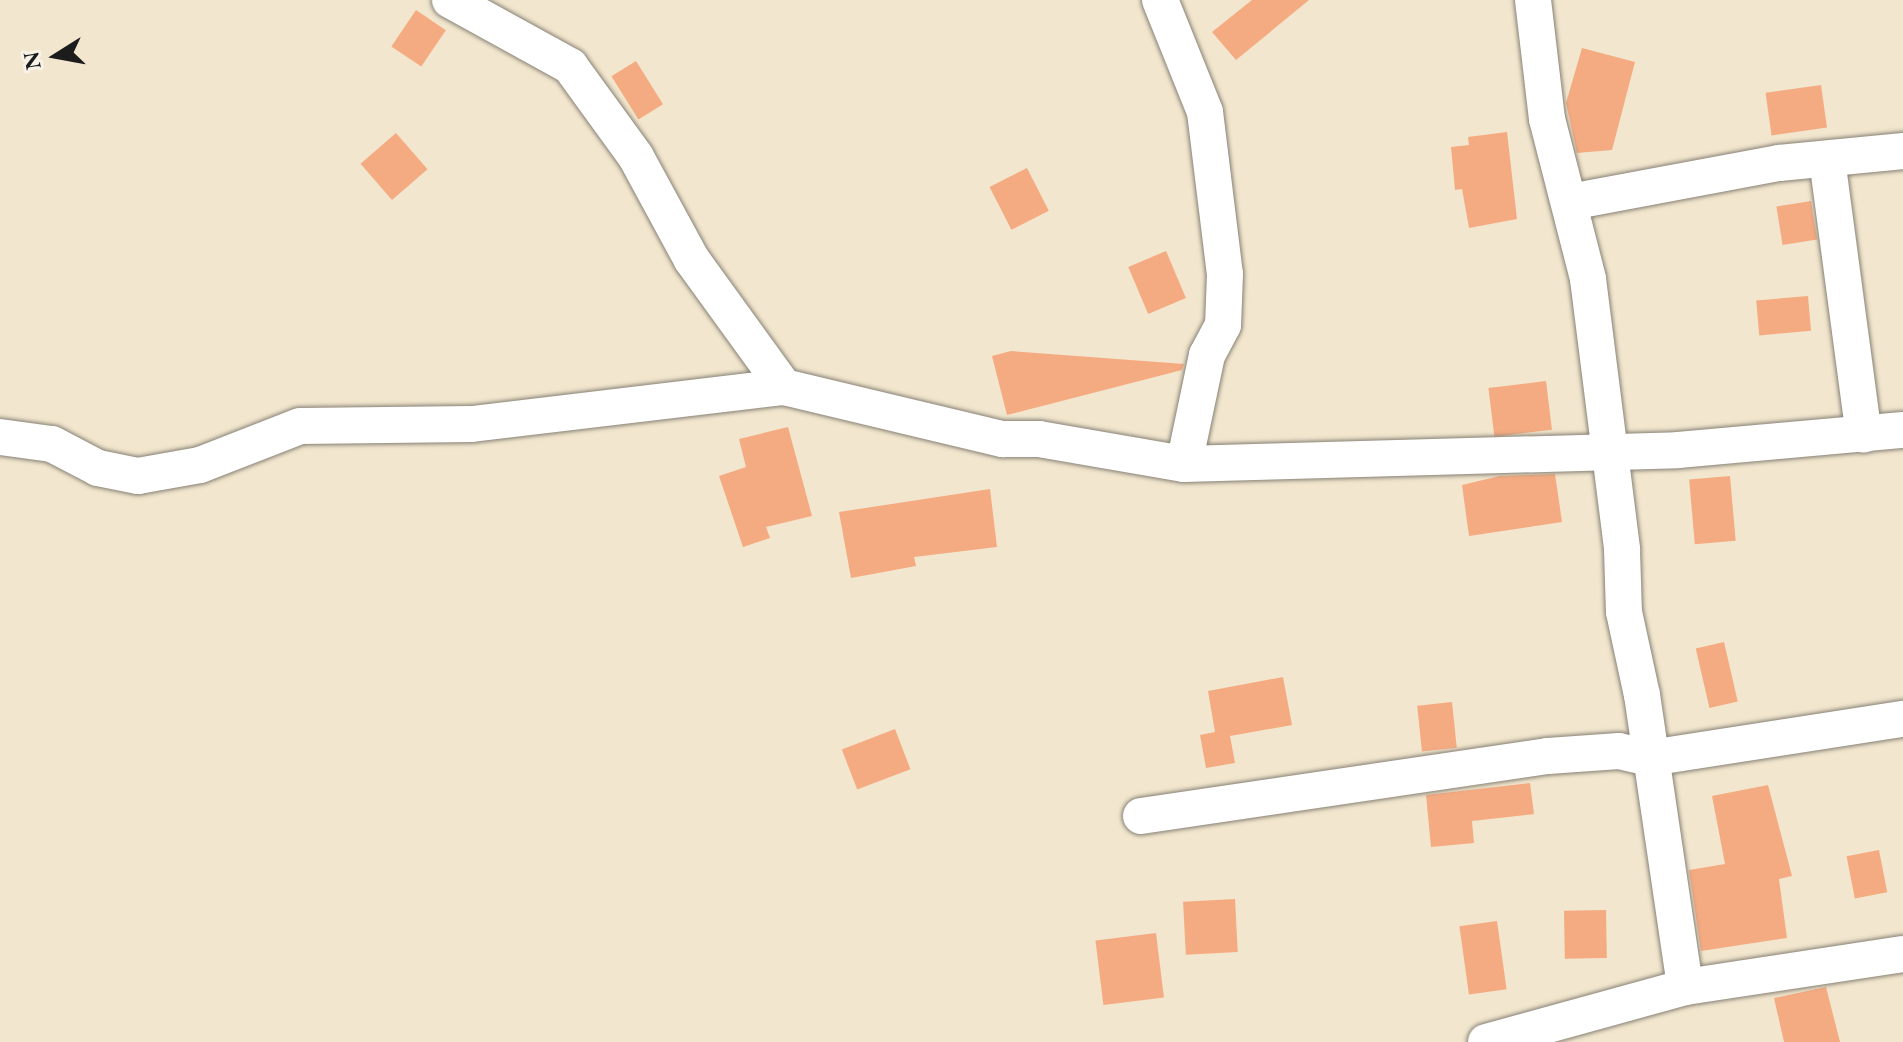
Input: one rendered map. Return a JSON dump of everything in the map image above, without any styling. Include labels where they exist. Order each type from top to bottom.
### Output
[{"type":"street","points":[[450,0],[570,66],[636,157],[692,260],[784,387]]},
{"type":"street","points":[[1160,0],[1205,112],[1225,274],[1223,325],[1207,355],[1184,464]]},
{"type":"street","points":[[1533,0],[1547,119],[1588,279],[1610,451],[1624,612],[1685,987]]},
{"type":"street","points":[[1570,202],[1827,159],[1903,151]]},
{"type":"street","points":[[1827,159],[1864,435]]},
{"type":"street","points":[[0,437],[52,444],[98,468],[138,476],[200,465],[300,426],[472,424],[784,387],[1003,439],[1039,439],[1184,464],[1793,444],[1903,430]]},
{"type":"street","points":[[1141,816],[1548,756],[1619,751],[1650,758],[1903,719]]},
{"type":"street","points":[[1486,1042],[1685,987],[1903,954]]},
{"type":"building","points":[[1252,0],[1309,0],[1236,60],[1212,32]]},
{"type":"building","points":[[416,10],[446,30],[421,67],[391,46]]},
{"type":"building","points":[[1582,48],[1635,62],[1612,150],[1577,153],[1566,103]]},
{"type":"building","points":[[636,61],[663,104],[638,120],[611,76]]},
{"type":"building","points":[[1821,85],[1827,128],[1772,135],[1766,93]]},
{"type":"building","points":[[1507,132],[1517,219],[1469,228],[1462,189],[1455,190],[1451,147],[1469,145],[1468,137]]},
{"type":"building","points":[[396,133],[427,169],[392,200],[361,164]]},
{"type":"building","points":[[1027,168],[1049,211],[1011,230],[990,187]]},
{"type":"building","points":[[1811,201],[1817,240],[1783,245],[1776,206]]},
{"type":"building","points":[[1166,251],[1186,298],[1148,314],[1128,267]]},
{"type":"building","points":[[1808,296],[1811,331],[1759,335],[1756,301]]},
{"type":"building","points":[[1011,351],[1184,364],[1182,370],[1007,415],[992,356]]},
{"type":"building","points":[[1546,381],[1552,430],[1494,437],[1488,388]]},
{"type":"building","points":[[788,427],[812,516],[766,527],[770,538],[743,547],[719,476],[746,467],[739,439]]},
{"type":"building","points":[[1555,474],[1562,522],[1469,536],[1462,485],[1500,476]]},
{"type":"building","points":[[1730,476],[1736,541],[1695,544],[1689,480]]},
{"type":"building","points":[[990,489],[997,547],[914,557],[916,566],[851,578],[839,512]]},
{"type":"building","points":[[1724,642],[1738,701],[1709,708],[1696,649]]},
{"type":"building","points":[[1283,677],[1292,725],[1230,736],[1235,763],[1206,768],[1200,735],[1215,732],[1208,691]]},
{"type":"building","points":[[1452,702],[1457,748],[1422,751],[1417,706]]},
{"type":"building","points":[[895,729],[910,769],[857,790],[842,749]]},
{"type":"building","points":[[1530,783],[1534,814],[1472,821],[1474,843],[1431,847],[1426,795]]},
{"type":"building","points":[[1768,785],[1792,876],[1779,879],[1787,938],[1701,951],[1689,870],[1725,864],[1712,796]]},
{"type":"building","points":[[1879,850],[1887,892],[1855,899],[1847,856]]},
{"type":"building","points":[[1235,899],[1238,952],[1186,955],[1183,902]]},
{"type":"building","points":[[1606,910],[1607,958],[1565,959],[1564,911]]},
{"type":"building","points":[[1497,921],[1507,989],[1469,995],[1459,926]]},
{"type":"building","points":[[1156,933],[1164,998],[1103,1005],[1095,940]]},
{"type":"building","points":[[1826,987],[1840,1042],[1784,1042],[1774,998]]}]
